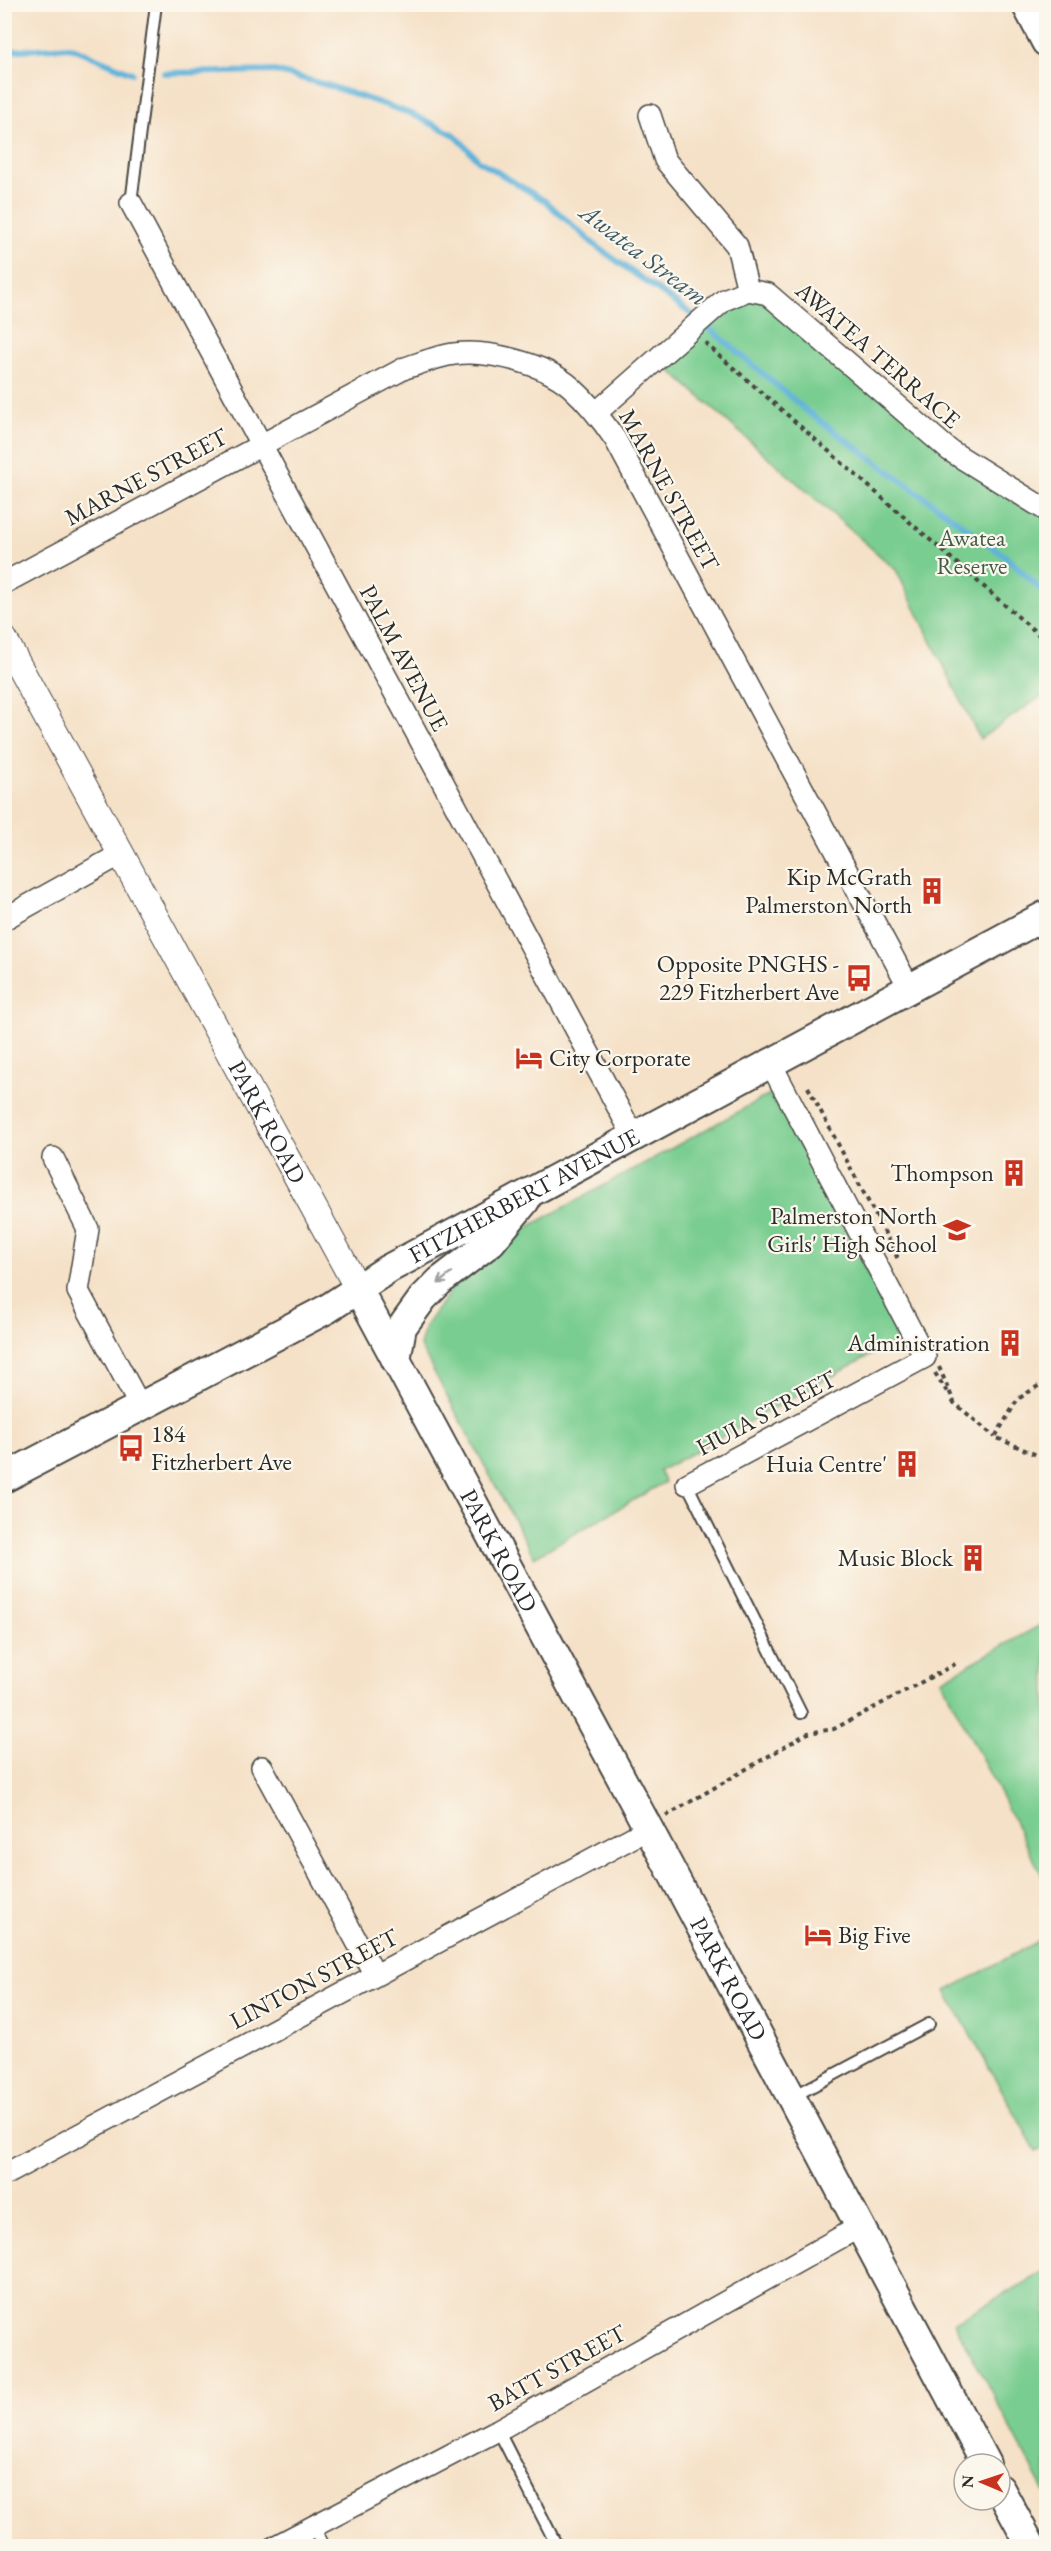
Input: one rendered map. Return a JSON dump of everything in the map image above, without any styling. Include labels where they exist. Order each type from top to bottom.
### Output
[{"type":"main road","points":[[1026,4],[1047,42]]},
{"type":"main road","name":"FITZHERBERT AVENUE","points":[[4,1478],[140,1406],[247,1353],[358,1289],[387,1269],[1047,915]]},
{"type":"main road","points":[[396,1360],[402,1327],[423,1298],[440,1281],[491,1242],[534,1191]]},
{"type":"main road","name":"PARK ROAD","points":[[358,1289],[980,2452]]},
{"type":"main road","points":[[1012,2511],[1031,2547]]},
{"type":"street","points":[[597,412],[724,300],[748,290],[736,246],[665,160],[650,115]]},
{"type":"street","name":"PALM AVENUE","points":[[131,203],[634,1137]]},
{"type":"street","name":"AWATEA TERRACE","points":[[748,290],[768,294],[949,450],[1047,510]]},
{"type":"street","name":"MARNE STREET","points":[[4,583],[259,444],[405,368],[454,353],[497,355],[537,367],[569,385],[597,412],[615,440],[910,989]]},
{"type":"street","name":"PARK ROAD","points":[[4,639],[358,1289]]},
{"type":"street","points":[[4,919],[121,854]]},
{"type":"street","points":[[771,1064],[932,1362]]},
{"type":"street","points":[[53,1158],[88,1229],[78,1291],[140,1406]]},
{"type":"street","name":"HUIA STREET","points":[[687,1484],[932,1362]]},
{"type":"street","points":[[262,1767],[375,1975]]},
{"type":"street","name":"LINTON STREET","points":[[4,2175],[648,1829]]},
{"type":"street","name":"BATT STREET","points":[[276,2547],[498,2430],[859,2227]]},
{"type":"lane","points":[[131,203],[156,4]]},
{"type":"lane","points":[[687,1484],[801,1713]]},
{"type":"lane","points":[[791,2098],[929,2024]]},
{"type":"lane","points":[[498,2430],[558,2547]]},
{"type":"lane","points":[[314,2526],[324,2547]]},
{"type":"path","points":[[690,330],[1038,635],[1047,638]]},
{"type":"path","points":[[932,1362],[954,1402]]},
{"type":"path","points":[[932,1362],[954,1402],[995,1437],[1047,1459]]},
{"type":"path","points":[[995,1437],[1018,1399],[1047,1382]]},
{"type":"path","points":[[648,1829],[808,1733],[834,1729],[959,1662]]},
{"type":"green space","name":"Awatea Reserve","points":[[748,290],[949,450],[1046,510],[1046,693],[980,739],[896,570],[657,359]]},
{"type":"green space","points":[[772,1093],[902,1338],[659,1471],[665,1482],[534,1557],[420,1346],[425,1326],[459,1279],[510,1237]]},
{"type":"green space","points":[[1046,1622],[1046,1883],[941,1680]]},
{"type":"green space","points":[[1046,1937],[1046,2147],[1036,2151],[946,1991]]},
{"type":"green space","points":[[1046,2271],[1046,2494],[954,2322]]},
{"type":"waterway","name":"Awatea Stream","points":[[4,51],[70,47],[132,73]]},
{"type":"waterway","name":"Awatea Stream","points":[[164,73],[275,71],[330,86],[412,114],[455,135],[479,161],[545,201],[596,246],[701,321],[808,412],[1005,556],[1046,594]]},
{"type":"place","name":"Kip McGrath Palmerston North","points":[[932,891]]},
{"type":"place","name":"Opposite PNGHS - 229 Fitzherbert Ave","points":[[859,978]]},
{"type":"place","name":"City Corporate","points":[[529,1058]]},
{"type":"place","name":"Thompson","points":[[1014,1173]]},
{"type":"place","name":"Palmerston North Girls' High School","points":[[957,1230]]},
{"type":"place","name":"Administration","points":[[1010,1343]]},
{"type":"place","name":"184 Fitzherbert Ave","points":[[131,1448]]},
{"type":"place","name":"Huia Centre'","points":[[907,1464]]},
{"type":"place","name":"Music Block","points":[[973,1558]]},
{"type":"place","name":"Big Five","points":[[818,1935]]}]
